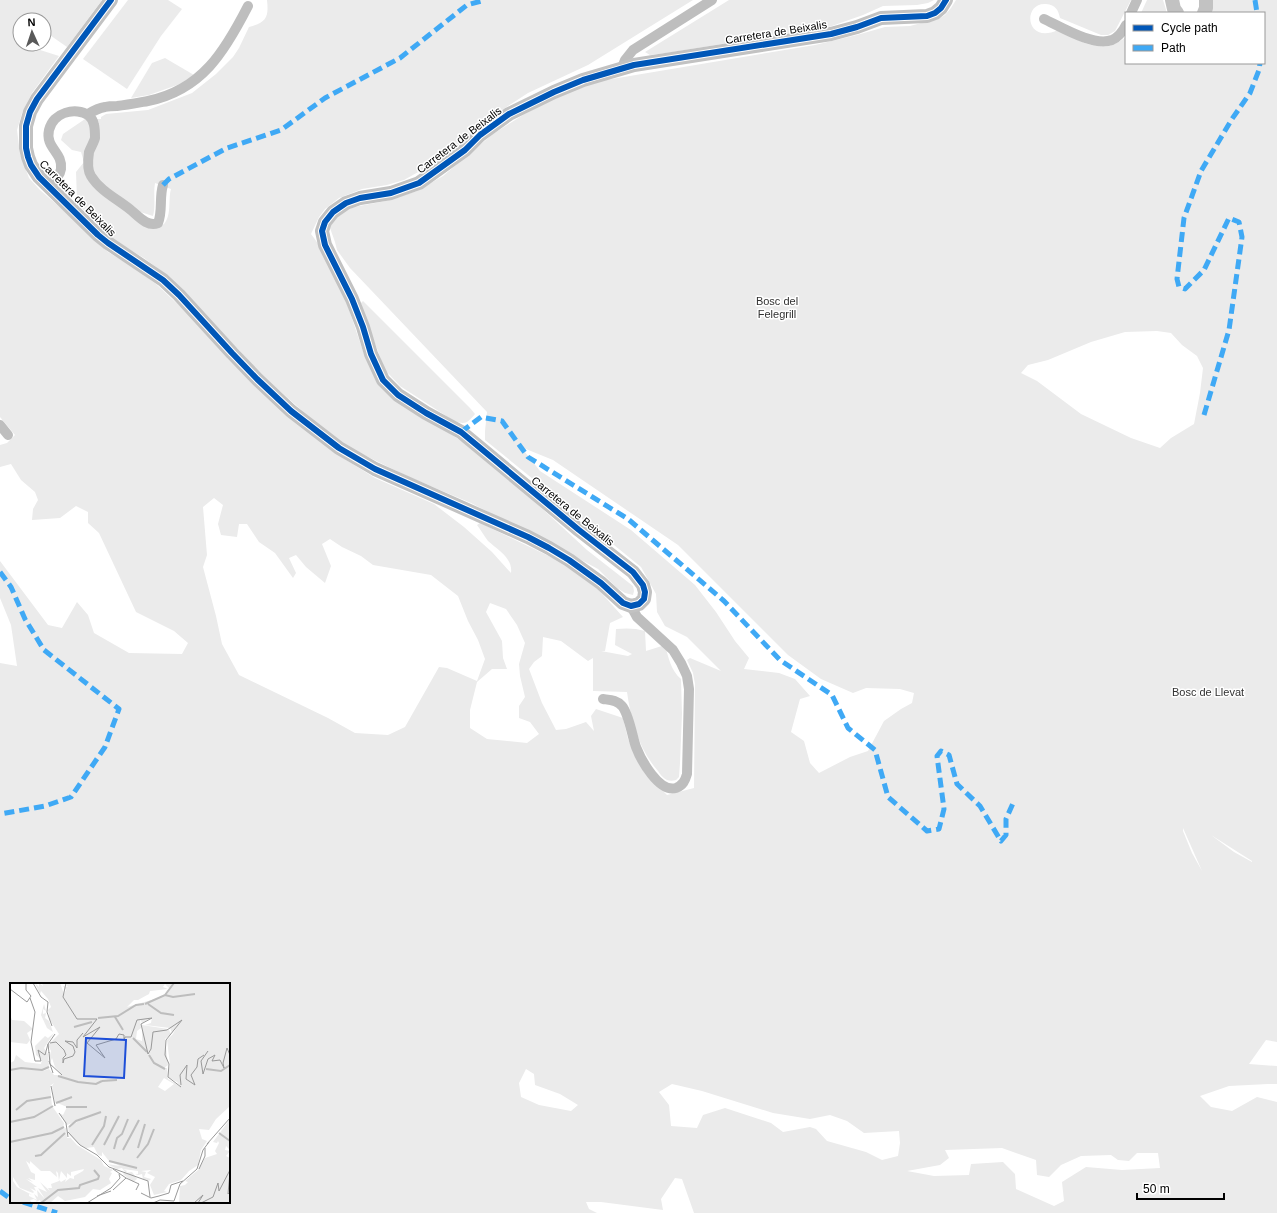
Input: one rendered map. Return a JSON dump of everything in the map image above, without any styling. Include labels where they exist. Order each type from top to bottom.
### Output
[{"type":"main road","name":"Carretera de Beixalis","points":[[111,0],[36,99],[30,112],[26,126],[26,148],[31,165],[40,177],[98,235],[163,280],[257,379],[291,411],[339,448],[375,469],[528,537],[549,548],[601,583],[623,603],[631,606],[639,604],[644,599],[645,592],[643,585],[633,572],[579,530],[461,432],[398,395],[383,380],[371,354],[363,327],[352,299],[325,245],[322,231],[325,222],[332,212],[360,198],[391,193],[419,183],[465,150],[480,135],[509,114],[554,92],[583,80],[622,68],[653,62],[831,34],[881,18],[927,16],[935,13],[941,8],[946,0]]},
{"type":"main road","points":[[1172,0],[1176,12]]},
{"type":"main road","points":[[1204,12],[1206,0]]},
{"type":"street","points":[[622,68],[625,60],[633,50],[712,0]]},
{"type":"street","points":[[1131,12],[1137,0]]},
{"type":"street","points":[[49,186],[57,178],[61,170],[59,157],[49,144],[48,135],[54,119],[61,114],[74,112],[88,114],[105,106],[133,104],[151,100],[186,87],[200,77],[214,61],[230,40],[248,6]]},
{"type":"street","points":[[1044,19],[1081,36],[1092,40],[1101,41],[1111,41],[1118,36],[1125,26]]},
{"type":"street","points":[[88,114],[94,125],[95,137],[89,152],[88,167],[90,175],[102,189],[139,218],[153,225],[158,222],[161,216],[161,197],[163,185]]},
{"type":"street","points":[[0,425],[8,435]]},
{"type":"street","points":[[602,699],[615,701],[623,707],[636,748],[646,766],[656,779],[665,787],[673,789],[685,782],[687,774],[689,714],[689,689],[687,676],[673,650],[637,617],[631,606]]},
{"type":"green space","points":[[0,0],[102,0],[67,47],[52,37],[52,12],[12,12],[12,52],[46,52],[59,56],[32,93],[22,113],[17,130],[20,154],[29,178],[40,190],[93,236],[108,252],[136,269],[156,284],[343,458],[375,478],[434,504],[464,527],[492,552],[511,573],[510,563],[500,551],[488,541],[477,525],[480,523],[559,561],[596,587],[623,617],[610,623],[605,651],[601,651],[628,656],[632,654],[615,645],[616,629],[630,628],[645,631],[646,651],[665,645],[672,668],[681,679],[682,714],[680,763],[679,777],[674,781],[667,780],[663,777],[651,763],[646,754],[637,734],[627,692],[593,691],[593,658],[588,661],[561,641],[543,637],[542,656],[534,662],[529,669],[542,703],[556,730],[566,729],[586,722],[594,731],[591,716],[596,709],[623,718],[628,739],[644,772],[667,795],[694,788],[695,684],[693,673],[687,660],[690,658],[721,671],[687,637],[665,626],[657,612],[656,594],[641,567],[485,440],[487,412],[350,268],[337,250],[330,228],[333,221],[341,213],[354,207],[386,201],[417,191],[443,176],[493,134],[523,115],[562,94],[600,81],[815,45],[885,27],[910,26],[940,18],[945,15],[956,0],[1131,0],[1115,31],[1108,35],[1101,35],[1060,18],[1056,8],[1052,5],[1038,5],[1033,9],[1031,22],[1033,28],[1039,32],[1047,33],[1058,30],[1077,40],[1091,45],[1112,45],[1125,38],[1125,64],[1265,64],[1265,12],[1206,12],[1208,0],[1277,0],[1277,1042],[1266,1040],[1249,1064],[1277,1066],[1277,1084],[1229,1086],[1200,1096],[1211,1107],[1232,1111],[1257,1097],[1277,1102],[1277,1213],[694,1213],[682,1179],[675,1178],[661,1199],[663,1210],[601,1202],[586,1202],[589,1209],[597,1213],[0,1213],[0,663],[17,666],[11,625],[0,598],[0,561],[48,625],[62,628],[77,602],[88,615],[94,633],[129,653],[182,654],[188,643],[174,631],[136,612],[99,533],[88,523],[88,512],[76,506],[60,518],[32,520],[33,509],[38,500],[35,492],[21,480],[11,464],[0,467],[0,445],[7,443],[15,435],[0,417]],"holes":[[[1157,331],[1171,333],[1182,345],[1197,356],[1203,368],[1194,424],[1171,438],[1160,448],[1131,438],[1081,414],[1037,381],[1021,373],[1028,365],[1048,360],[1091,342],[1125,332]],[[521,447],[553,460],[678,545],[788,655],[821,679],[853,693],[866,688],[900,689],[914,693],[912,703],[884,721],[868,751],[850,757],[819,773],[810,763],[804,741],[791,732],[800,699],[810,696],[795,679],[779,673],[744,669],[749,658],[695,585],[631,530],[540,471]],[[214,498],[223,505],[218,524],[221,535],[237,537],[239,524],[247,524],[259,542],[275,553],[293,578],[296,573],[289,558],[296,555],[306,567],[325,583],[331,566],[322,544],[330,539],[342,547],[361,556],[373,565],[431,575],[458,596],[468,621],[478,640],[485,659],[477,681],[447,668],[439,667],[405,727],[388,735],[355,733],[328,718],[239,675],[222,644],[203,567],[207,555],[203,507]],[[490,603],[506,609],[517,625],[525,643],[519,664],[525,697],[519,706],[519,718],[530,722],[539,734],[527,743],[487,739],[470,728],[470,710],[477,682],[492,669],[507,669],[503,658],[502,641],[486,612]],[[1183,828],[1202,871],[1192,853]],[[1211,835],[1252,862],[1234,852]],[[526,1069],[534,1074],[535,1085],[560,1094],[578,1105],[571,1111],[539,1105],[521,1097],[519,1083]],[[672,1084],[702,1091],[773,1113],[810,1119],[830,1115],[847,1121],[864,1133],[899,1131],[900,1143],[898,1156],[882,1160],[866,1152],[827,1141],[816,1129],[810,1127],[783,1132],[771,1123],[725,1108],[703,1115],[697,1128],[671,1126],[669,1105],[659,1092]],[[1002,1148],[1036,1160],[1037,1175],[1049,1177],[1061,1165],[1081,1156],[1111,1155],[1118,1160],[1129,1161],[1137,1153],[1158,1153],[1160,1168],[1122,1170],[1086,1167],[1062,1182],[1064,1201],[1054,1206],[1016,1189],[1015,1174],[1003,1162],[971,1164],[969,1175],[934,1176],[907,1171],[940,1165],[949,1158],[945,1150]]]},
{"type":"green space","points":[[128,0],[168,0],[182,9],[161,36],[127,89],[83,59]]},
{"type":"green space","points":[[267,0],[693,0],[588,65],[528,93],[499,112],[436,162],[404,180],[387,185],[362,189],[339,198],[325,209],[319,217],[311,234],[319,245],[346,301],[364,354],[392,395],[467,445],[522,490],[587,550],[633,586],[633,595],[625,593],[617,588],[598,569],[572,555],[471,503],[409,477],[356,451],[323,429],[264,377],[164,273],[144,258],[114,240],[84,211],[77,200],[76,172],[84,162],[81,152],[72,150],[61,140],[63,134],[85,119],[101,119],[101,117],[106,114],[148,110],[192,93],[216,74],[233,57],[249,27],[263,21],[267,15]],"holes":[[[155,183],[171,189],[169,212],[164,224],[156,228],[134,210],[153,216]]]},
{"type":"green space","points":[[729,0],[934,0],[917,5],[883,6],[829,27],[666,53],[650,55],[645,52]]},
{"type":"green space","points":[[1147,0],[1163,0],[1167,12],[1141,12]]},
{"type":"green space","points":[[165,58],[194,75],[180,84],[149,95],[131,98],[152,63]]},
{"type":"green space","points":[[363,301],[470,408],[475,414],[470,419],[464,423],[454,421],[400,386],[385,370],[363,311],[361,303]]},
{"type":"marked path","points":[[163,185],[169,179],[227,148],[281,130],[325,98],[400,58],[467,5],[485,0]]},
{"type":"marked path","points":[[1255,0],[1257,12]]},
{"type":"marked path","points":[[1204,415],[1229,330],[1242,237],[1239,222],[1229,218],[1204,270],[1185,289],[1179,287],[1177,279],[1184,218],[1201,171],[1232,119],[1250,93],[1260,64]]},
{"type":"marked path","points":[[461,432],[481,417],[502,421],[528,457],[628,519],[724,601],[780,660],[832,695],[848,728],[875,750],[888,797],[927,831],[939,829],[944,809],[937,756],[941,751],[949,755],[957,784],[980,806],[1001,841],[1006,835],[1006,819],[1014,801]]},
{"type":"marked path","points":[[0,572],[11,587],[25,619],[44,650],[119,709],[105,747],[71,797],[45,806],[0,814]]},
{"type":"marked path","points":[[0,1191],[10,1198]]},
{"type":"marked path","points":[[26,1203],[57,1213]]},
{"type":"cycle path","points":[[111,0],[37,99],[30,112],[26,126],[26,148],[31,165],[39,177],[98,235],[163,280],[179,295],[257,379],[291,411],[339,448],[375,469],[528,537],[549,548],[569,560],[601,583],[623,603],[631,606],[639,604],[644,599],[645,592],[643,585],[633,572],[579,530],[461,432],[426,413],[398,395],[383,380],[371,354],[363,327],[352,299],[325,245],[322,231],[325,222],[333,212],[346,203],[360,198],[391,193],[419,183],[465,150],[480,135],[509,114],[554,92],[583,80],[634,65],[831,34],[857,27],[881,18],[927,16],[935,13],[941,8],[946,0]]},
{"type":"park label","name":"Bosc del Felegrill","points":[[777,307]]},
{"type":"park label","name":"Bosc de Llevat","points":[[1208,692]]}]
